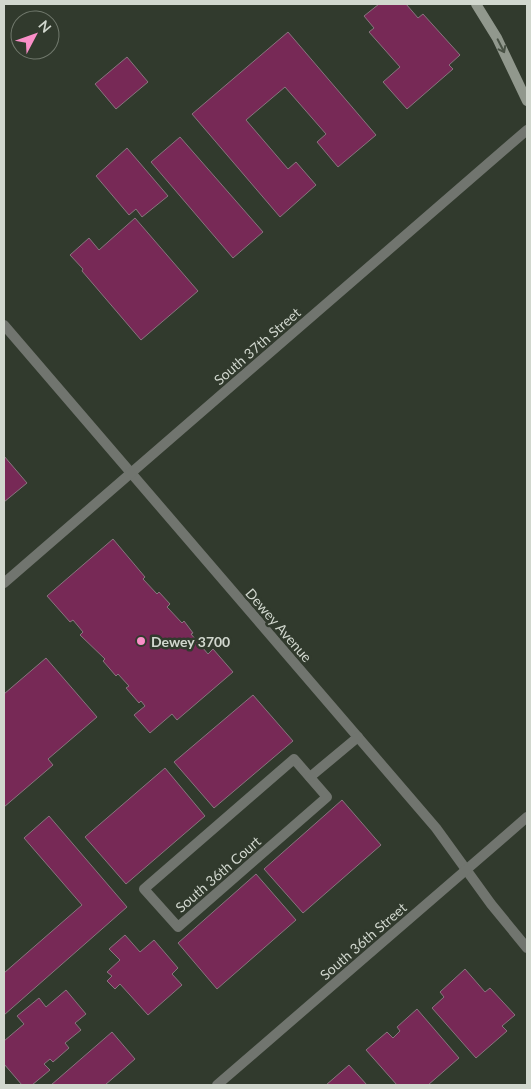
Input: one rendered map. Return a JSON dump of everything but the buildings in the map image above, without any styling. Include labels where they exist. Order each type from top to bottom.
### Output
[{"type":"main road","points":[[476,4],[497,38],[527,101]]},
{"type":"street","name":"South 37th Street","points":[[4,583],[527,130]]},
{"type":"street","name":"Dewey Avenue","points":[[4,325],[436,828],[491,904],[527,948]]},
{"type":"street","points":[[310,778],[358,737]]},
{"type":"street","name":"South 36th Court","points":[[294,759],[310,778],[328,797],[178,928],[144,889],[294,759]]},
{"type":"street","name":"South 36th Street","points":[[217,1085],[430,900],[468,870],[527,817]]},
{"type":"place","name":"Dewey 3700","points":[[141,641]]}]
